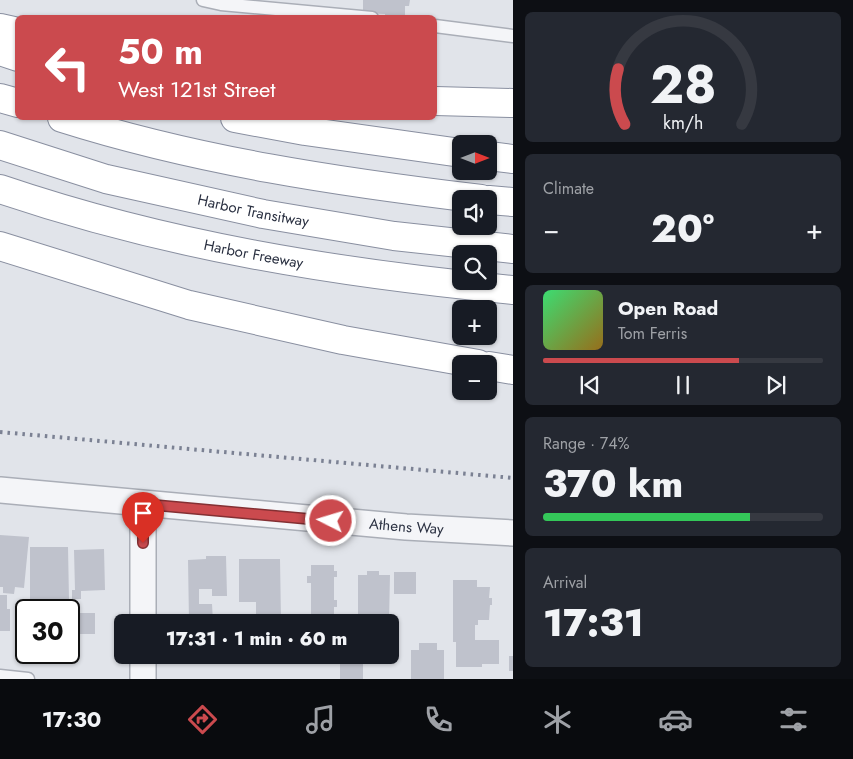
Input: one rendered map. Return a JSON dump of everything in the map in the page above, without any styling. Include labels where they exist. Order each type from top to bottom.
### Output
[{"type":"highway","points":[[0,28],[15,31]]},
{"type":"highway","points":[[0,51],[15,56]]},
{"type":"highway","points":[[0,98],[15,102]]},
{"type":"highway","points":[[437,101],[513,103]]},
{"type":"highway","points":[[68,120],[208,157],[334,179],[452,195]]},
{"type":"highway","points":[[246,120],[314,132],[452,152]]},
{"type":"highway","name":"Harbor Transitway","points":[[0,145],[106,179],[263,214],[394,236],[513,249]]},
{"type":"highway","points":[[498,157],[513,159]]},
{"type":"highway","name":"Harbor Freeway","points":[[0,189],[127,228],[215,248],[321,267],[437,283],[513,290]]},
{"type":"highway","points":[[497,201],[513,202]]},
{"type":"highway","points":[[0,246],[189,305],[343,340],[452,359]]},
{"type":"highway","points":[[497,367],[513,370]]},
{"type":"street","name":"Athens Way","points":[[0,490],[406,528],[513,533]]},
{"type":"street","points":[[143,504],[143,614]]},
{"type":"street","points":[[143,664],[143,679]]},
{"type":"lane","points":[[203,0],[221,4],[340,15]]},
{"type":"lane","points":[[437,26],[513,36]]},
{"type":"lane","points":[[0,676],[28,679]]},
{"type":"building","points":[[363,0],[410,0],[409,6],[405,6],[405,15],[363,13]]},
{"type":"building","points":[[0,535],[29,537],[24,588],[15,587],[14,594],[3,593],[3,587],[0,587]]},
{"type":"building","points":[[30,547],[68,547],[69,599],[30,599]]},
{"type":"building","points":[[104,549],[105,590],[81,591],[81,599],[72,599],[72,590],[75,590],[74,550]]},
{"type":"building","points":[[206,556],[226,556],[227,596],[212,596],[212,589],[199,589],[199,604],[212,604],[213,614],[189,614],[188,560],[206,559]]},
{"type":"building","points":[[239,559],[280,559],[281,614],[256,614],[256,602],[239,602]]},
{"type":"building","points":[[311,565],[334,565],[334,571],[337,571],[337,577],[334,577],[334,600],[337,600],[337,607],[334,607],[334,614],[311,614],[311,583],[307,583],[307,576],[311,576]]},
{"type":"building","points":[[367,571],[379,571],[379,575],[390,575],[389,614],[358,614],[358,575],[367,575]]},
{"type":"building","points":[[394,572],[416,572],[416,594],[394,594]]},
{"type":"building","points":[[453,580],[477,580],[477,587],[490,587],[489,598],[492,598],[492,605],[490,605],[489,620],[478,620],[478,625],[475,625],[475,640],[499,640],[499,664],[482,664],[482,667],[456,667],[456,642],[453,642]]},
{"type":"building","points":[[0,595],[7,595],[7,609],[10,609],[10,631],[0,631]]},
{"type":"building","points":[[80,613],[95,613],[95,634],[80,634]]},
{"type":"building","points":[[419,643],[437,643],[437,650],[444,650],[444,679],[411,679],[411,650],[419,650]]},
{"type":"building","points":[[509,656],[513,656],[513,671],[509,671]]},
{"type":"building","points":[[340,664],[363,664],[363,679],[340,679]]},
{"type":"railway","points":[[0,432],[513,478]]},
{"type":"route","points":[[143,543],[143,504],[331,521]]}]
